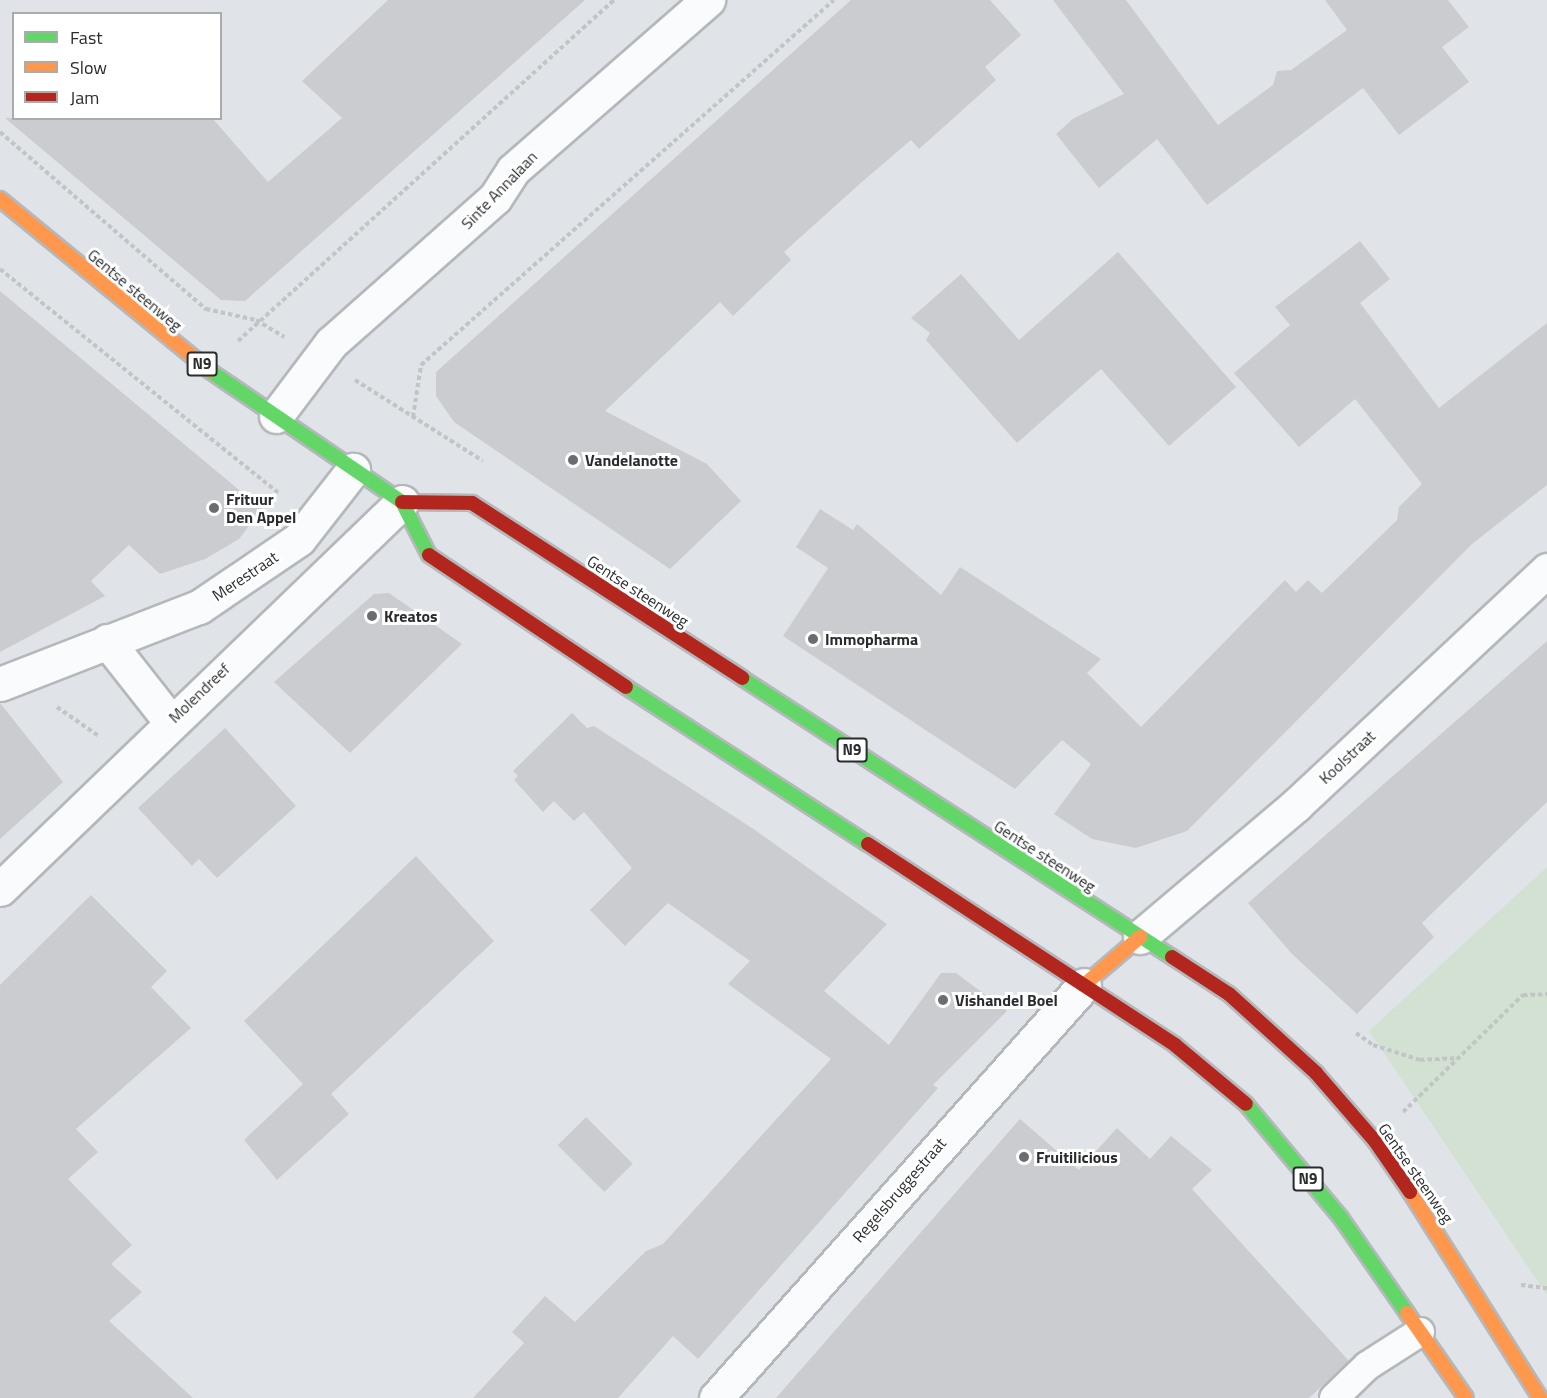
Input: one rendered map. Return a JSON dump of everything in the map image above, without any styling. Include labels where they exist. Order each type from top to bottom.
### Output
[{"type":"main road","name":"Gentse steenweg","points":[[0,199],[184,352],[402,502],[432,560],[1175,1045],[1242,1099],[1341,1218],[1466,1398]]},
{"type":"main road","name":"Gentse steenweg","points":[[402,502],[472,503],[1229,994],[1316,1073],[1375,1141],[1466,1273],[1540,1398]]},
{"type":"main road","points":[[1084,985],[1140,937]]},
{"type":"street","name":"Sinte Annalaan","points":[[276,416],[332,343],[495,198],[513,170],[708,0]]},
{"type":"street","name":"Merestraat","points":[[7,682],[107,641],[199,607],[299,539],[353,470]]},
{"type":"street","name":"Molendreef","points":[[0,889],[92,806],[131,760],[402,502]]},
{"type":"street","name":"Koolstraat","points":[[1140,937],[1296,805],[1547,570]]},
{"type":"street","points":[[107,641],[170,722]]},
{"type":"street","name":"Regelsbruggestraat","points":[[716,1398],[1084,985]]},
{"type":"lane","points":[[1334,1398],[1366,1366],[1420,1332]]},
{"type":"path","points":[[0,132],[206,309],[256,320],[614,0]]},
{"type":"path","points":[[486,463],[413,417],[421,364],[834,0]]},
{"type":"path","points":[[0,269],[314,522]]},
{"type":"path","points":[[7,682],[131,760]]},
{"type":"path","points":[[1375,1141],[1523,995],[1547,994]]},
{"type":"path","points":[[1356,1033],[1373,1045],[1420,1060],[1459,1058]]},
{"type":"green space","points":[[1547,867],[1547,1295],[1369,1031]]},
{"type":"building","points":[[388,0],[585,0],[245,301],[221,300],[5,118],[12,118],[12,120],[214,120],[268,182],[342,118],[302,81]]},
{"type":"building","points":[[851,0],[990,0],[1021,35],[985,67],[996,80],[919,149],[911,140],[863,181],[784,252],[791,260],[733,316],[720,302],[605,411],[707,464],[741,501],[670,569],[454,422],[436,396],[436,372]]},
{"type":"building","points":[[1053,0],[1126,0],[1218,125],[1273,85],[1277,71],[1291,70],[1347,30],[1325,0],[1448,0],[1469,27],[1442,47],[1469,82],[1399,135],[1363,88],[1207,205],[1157,139],[1099,188],[1056,134],[1074,118],[1124,94]]},
{"type":"building","points":[[1360,241],[1390,279],[1360,303],[1439,408],[1547,323],[1547,485],[1472,544],[1187,831],[1136,848],[1092,839],[1054,814],[1091,764],[1062,740],[1015,789],[783,636],[828,568],[796,547],[820,509],[853,530],[857,524],[941,595],[960,567],[1101,659],[1087,673],[1141,727],[1285,580],[1296,592],[1308,580],[1322,593],[1397,520],[1399,507],[1422,484],[1355,399],[1299,447],[1234,373],[1290,325],[1275,307]]},
{"type":"building","points":[[1118,252],[1236,387],[1169,446],[1101,369],[1017,443],[926,340],[930,333],[911,318],[961,274],[1019,340]]},
{"type":"building","points":[[0,291],[262,509],[239,539],[205,559],[160,574],[129,545],[91,581],[105,596],[0,652]]},
{"type":"building","points":[[389,593],[462,644],[350,753],[274,682],[374,594]]},
{"type":"building","points":[[1547,641],[1547,802],[1422,923],[1434,937],[1357,1014],[1292,954],[1248,903]]},
{"type":"building","points":[[0,703],[63,782],[0,839]]},
{"type":"building","points":[[572,713],[587,728],[594,726],[752,828],[887,924],[824,991],[889,1045],[941,973],[956,973],[1007,1011],[933,1085],[938,1088],[698,1359],[673,1336],[618,1398],[473,1398],[524,1343],[512,1332],[545,1296],[575,1322],[646,1251],[663,1244],[831,1059],[728,984],[750,961],[668,903],[625,946],[590,910],[632,868],[584,812],[574,821],[554,801],[543,812],[514,780],[518,776],[513,771]]},
{"type":"building","points":[[225,728],[296,806],[217,878],[199,859],[192,866],[138,808]]},
{"type":"building","points":[[416,856],[494,941],[331,1094],[349,1114],[277,1180],[244,1140],[303,1084],[244,1021]]},
{"type":"building","points":[[91,895],[167,971],[151,987],[191,1028],[76,1129],[98,1152],[68,1179],[132,1245],[111,1264],[142,1292],[109,1321],[193,1398],[0,1398],[0,985]]},
{"type":"building","points":[[586,1117],[633,1164],[604,1192],[558,1145]]},
{"type":"building","points":[[1020,1119],[1079,1170],[1117,1128],[1150,1159],[1171,1136],[1212,1170],[1192,1189],[1349,1361],[1309,1398],[776,1398]]},
{"type":"traffic: fast","points":[[210,371],[402,502],[429,555]]},
{"type":"traffic: fast","points":[[742,678],[1172,957]]},
{"type":"traffic: fast","points":[[626,687],[868,844]]},
{"type":"traffic: fast","points":[[1246,1104],[1341,1218],[1407,1313]]},
{"type":"traffic: slow","points":[[0,199],[210,371]]},
{"type":"traffic: slow","points":[[1084,985],[1140,937]]},
{"type":"traffic: slow","points":[[1410,1192],[1540,1398]]},
{"type":"traffic: slow","points":[[1407,1313],[1466,1398]]},
{"type":"traffic: jam","points":[[402,502],[472,503],[742,678]]},
{"type":"traffic: jam","points":[[429,555],[626,687]]},
{"type":"traffic: jam","points":[[868,844],[1175,1045],[1246,1104]]},
{"type":"traffic: jam","points":[[1172,957],[1229,994],[1316,1073],[1375,1141],[1410,1192]]},
{"type":"place","name":"Vandelanotte","points":[[573,460]]},
{"type":"place","name":"Frituur Den Appel","points":[[214,508]]},
{"type":"place","name":"Kreatos","points":[[372,616]]},
{"type":"place","name":"Immopharma","points":[[813,639]]},
{"type":"place","name":"Vishandel Boel","points":[[943,1000]]},
{"type":"place","name":"Fruitilicious","points":[[1024,1157]]}]
